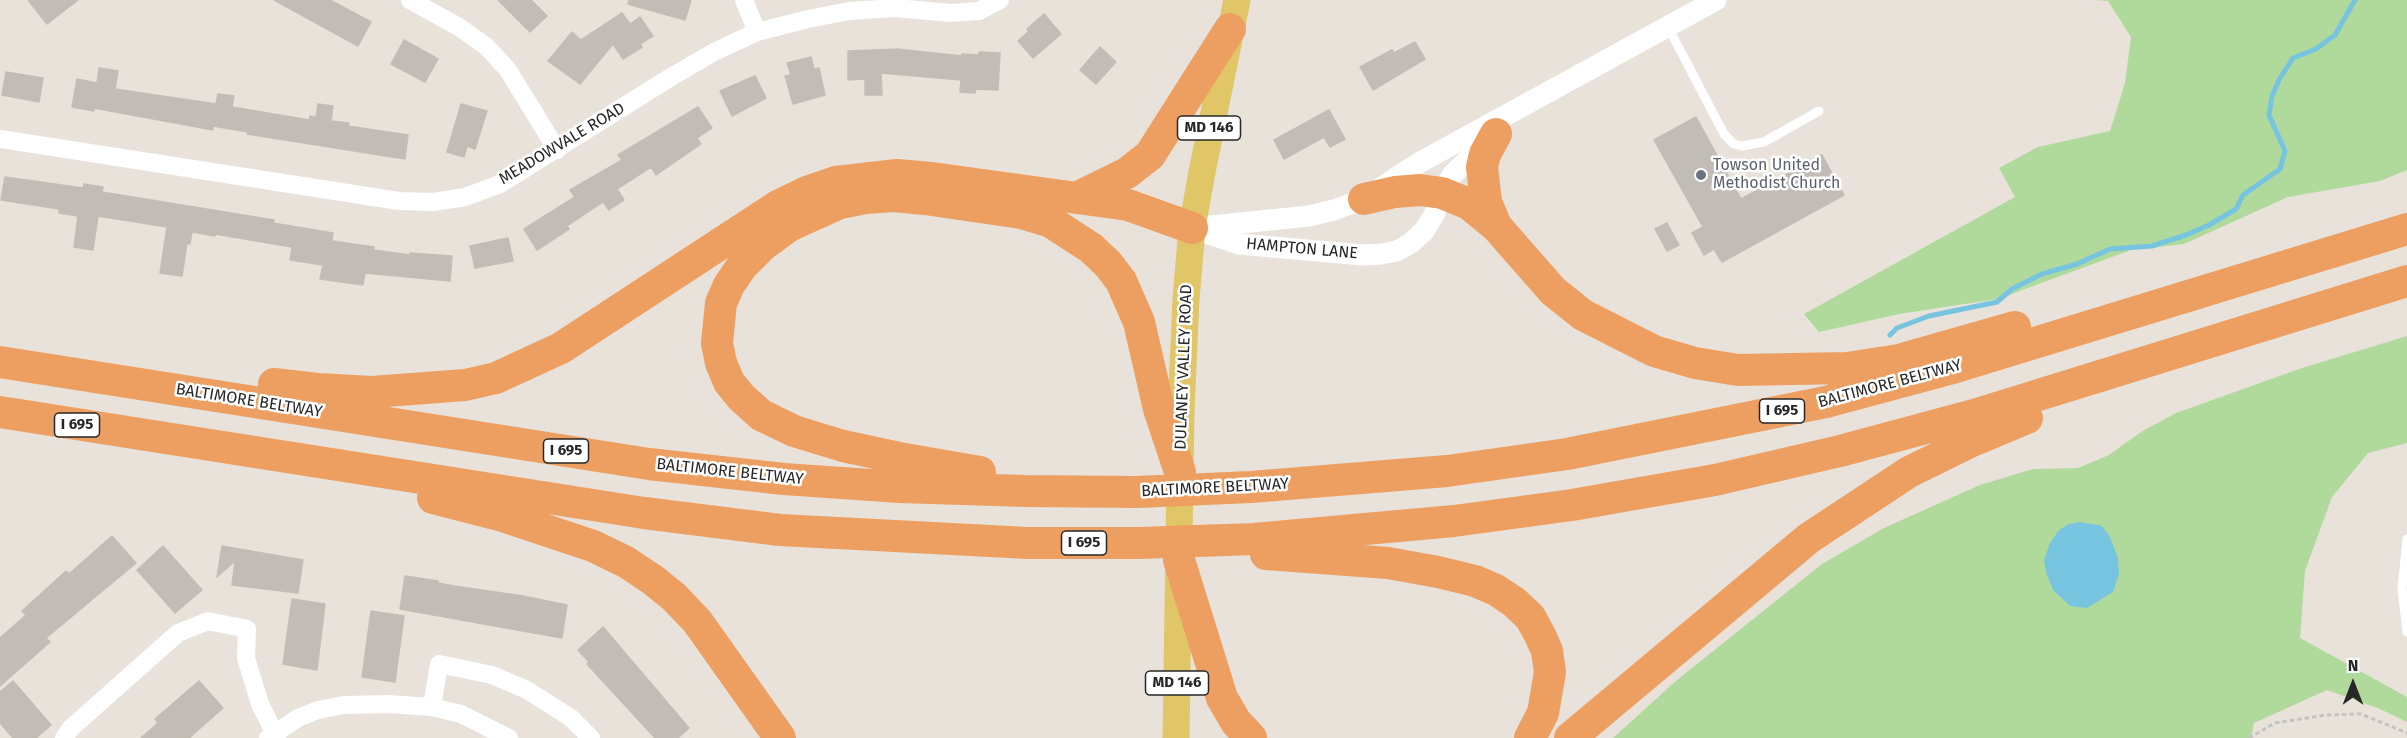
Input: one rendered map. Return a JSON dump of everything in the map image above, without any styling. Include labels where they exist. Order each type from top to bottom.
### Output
[{"type":"highway","points":[[1078,197],[1120,177],[1137,167],[1150,155],[1233,15]]},
{"type":"highway","points":[[1496,134],[1485,154],[1482,167],[1485,202],[1496,226]]},
{"type":"highway","points":[[0,355],[318,389],[372,392],[465,385],[496,378],[561,348],[778,206],[836,182],[897,175],[1128,205],[1192,228]]},
{"type":"highway","points":[[1364,199],[1395,192],[1420,190],[1442,193],[1469,204],[1496,226],[1553,291],[1583,315],[1654,351],[1695,363],[1738,370],[1847,368],[1899,360],[2037,321],[2407,228]]},
{"type":"highway","points":[[1137,492],[943,467],[843,446],[794,431],[761,415],[741,397],[729,382],[721,363],[717,343],[721,303],[729,285],[742,266],[763,245],[789,226],[840,203],[893,196],[1021,213],[1051,222],[1070,232],[1108,264],[1121,282],[1139,322],[1170,410],[1180,472]]},
{"type":"highway","name":"BALTIMORE BELTWAY","points":[[0,362],[660,465],[784,479],[900,487],[1137,492],[1284,485],[1448,471],[1567,454],[1826,402],[1956,367],[2407,228]]},
{"type":"highway","name":"I 695","points":[[0,412],[644,513],[780,530],[898,538],[1028,543],[1140,543],[1254,539],[1432,523],[1572,504],[1715,480],[1840,451],[1974,415],[2407,281]]},
{"type":"highway","points":[[1570,738],[1809,538],[1909,472],[1972,441],[2242,332]]},
{"type":"highway","points":[[0,429],[155,437]]},
{"type":"highway","points":[[255,453],[503,516],[593,546],[626,562],[674,597],[697,621],[780,738]]},
{"type":"highway","points":[[1140,543],[1388,563],[1438,572],[1496,590],[1530,617],[1547,651],[1550,672],[1548,693],[1543,713],[1530,738]]},
{"type":"highway","points":[[1179,560],[1189,628],[1222,698],[1236,722],[1251,738]]},
{"type":"main road","name":"DULANEY VALLEY ROAD","points":[[1170,410],[1186,299],[1192,228],[1209,128],[1233,15]]},
{"type":"main road","name":"DULANEY VALLEY ROAD","points":[[1179,560],[1180,472]]},
{"type":"main road","name":"MD 146","points":[[1176,738],[1189,628]]},
{"type":"street","points":[[410,0],[459,27],[487,47],[508,70],[556,150]]},
{"type":"street","points":[[744,0],[757,33]]},
{"type":"street","name":"MEADOWVALE ROAD","points":[[0,139],[399,201],[434,202],[465,197],[500,184],[671,77],[714,52],[757,33],[849,11],[895,8],[951,13],[979,11],[1000,0]]},
{"type":"street","name":"HAMPTON LANE","points":[[1192,228],[1309,216],[1364,199],[1417,164],[1716,0]]},
{"type":"street","name":"HAMPTON LANE","points":[[1192,228],[1239,244],[1381,254],[1397,251],[1411,243],[1424,231],[1453,174],[1496,134],[1548,94]]},
{"type":"street","points":[[64,738],[71,728],[178,633],[208,621],[247,628],[246,658],[260,704],[273,736],[298,718],[344,705],[388,704],[432,708],[461,714],[502,736]]},
{"type":"street","points":[[432,708],[439,664],[492,675],[527,690],[571,718],[591,738]]},
{"type":"lane","points":[[1668,27],[1724,134],[1734,144],[1742,146],[1764,142],[1820,111]]},
{"type":"lane","points":[[2407,539],[2402,589],[2407,632]]},
{"type":"path","points":[[2248,738],[2275,723],[2326,715],[2361,714],[2407,733]]},
{"type":"green space","points":[[2095,0],[2407,0],[2407,170],[2380,181],[2288,197],[2184,244],[2131,250],[1998,299],[1899,314],[1819,332],[1804,314],[2015,197],[1999,168],[2038,147],[2110,131],[2125,83],[2131,37],[2108,1]]},
{"type":"green space","points":[[2407,336],[2407,443],[2368,453],[2332,497],[2305,571],[2300,638],[2407,697],[2407,722],[2380,709],[2327,690],[2254,723],[2251,738],[1613,738],[1677,680],[1822,564],[1884,528],[1980,485],[2033,469],[2078,468],[2109,455],[2141,432],[2176,413],[2299,369]]},
{"type":"water","points":[[2080,522],[2102,526],[2110,537],[2118,558],[2119,574],[2113,592],[2087,608],[2070,606],[2053,590],[2044,560],[2050,543],[2059,530],[2069,524]]},
{"type":"building","points":[[28,0],[78,0],[47,24]]},
{"type":"building","points":[[274,0],[330,0],[371,22],[358,46]]},
{"type":"building","points":[[498,0],[531,0],[547,16],[530,32]]},
{"type":"building","points":[[629,0],[691,0],[685,20],[628,4]]},
{"type":"building","points":[[622,13],[630,24],[640,17],[653,36],[640,44],[642,47],[623,59],[613,44],[580,84],[548,61],[572,32],[581,40]]},
{"type":"building","points":[[1044,14],[1061,34],[1033,58],[1018,41],[1029,31],[1027,29]]},
{"type":"building","points":[[404,40],[438,59],[425,82],[391,64]]},
{"type":"building","points":[[1415,42],[1425,59],[1373,90],[1360,67],[1392,50],[1394,53]]},
{"type":"building","points":[[1100,47],[1116,62],[1096,84],[1080,70]]},
{"type":"building","points":[[897,49],[962,56],[962,54],[979,55],[979,52],[1000,53],[998,90],[976,89],[975,93],[960,92],[961,80],[881,73],[882,95],[865,95],[865,79],[848,80],[848,51]]},
{"type":"building","points":[[811,57],[814,69],[819,68],[825,95],[793,104],[785,76],[791,75],[787,63]]},
{"type":"building","points":[[99,68],[118,71],[115,89],[216,104],[218,94],[234,96],[232,107],[309,120],[310,116],[316,117],[318,104],[333,106],[331,121],[349,123],[348,126],[408,135],[405,159],[247,134],[248,132],[213,126],[213,130],[94,108],[94,111],[72,107],[77,79],[97,83]]},
{"type":"building","points":[[6,72],[43,78],[39,102],[2,95]]},
{"type":"building","points":[[755,76],[766,98],[732,116],[720,91]]},
{"type":"building","points":[[461,104],[487,111],[475,149],[467,146],[464,157],[447,152]]},
{"type":"building","points":[[698,107],[712,128],[697,138],[701,144],[656,175],[651,167],[617,189],[624,200],[609,210],[603,202],[567,226],[569,229],[537,250],[524,229],[575,197],[570,190],[622,160],[618,155]]},
{"type":"building","points":[[1329,110],[1345,139],[1330,147],[1324,137],[1284,159],[1274,140]]},
{"type":"building","name":"Towson United Methodist Church","points":[[1696,117],[1741,199],[1822,155],[1844,195],[1722,262],[1714,249],[1704,255],[1692,233],[1703,227],[1654,140]]},
{"type":"building","points":[[5,177],[83,188],[84,184],[103,187],[102,192],[274,220],[273,223],[333,233],[332,241],[374,247],[373,250],[410,255],[410,253],[452,256],[450,281],[365,273],[363,285],[320,279],[323,265],[290,260],[292,247],[192,232],[190,244],[187,243],[182,276],[160,273],[167,227],[98,216],[93,250],[74,247],[78,216],[59,213],[59,209],[1,200]]},
{"type":"building","points":[[1667,223],[1679,245],[1667,251],[1655,229]]},
{"type":"building","points":[[508,238],[513,261],[475,268],[470,246]]},
{"type":"building","points":[[112,536],[136,563],[46,638],[50,642],[0,686],[0,638],[26,615],[22,611],[66,571],[69,574]]},
{"type":"building","points":[[163,546],[202,590],[175,613],[137,570]]},
{"type":"building","points":[[222,546],[303,560],[298,593],[232,585],[235,561],[217,577]]},
{"type":"building","points":[[405,576],[567,605],[562,638],[400,609]]},
{"type":"building","points":[[292,599],[325,604],[317,670],[283,664]]},
{"type":"building","points":[[371,611],[404,616],[395,682],[362,677]]},
{"type":"building","points":[[603,627],[689,728],[678,738],[655,738],[587,664],[589,662],[578,650]]},
{"type":"building","points":[[13,681],[51,725],[36,738],[13,738],[0,723],[0,692]]},
{"type":"building","points":[[199,681],[223,708],[189,738],[141,738],[158,723],[155,719]]},
{"type":"waterway","points":[[1890,335],[1897,328],[1929,316],[1997,302],[2012,289],[2042,274],[2077,264],[2110,249],[2152,246],[2186,235],[2236,209],[2243,195],[2280,169],[2285,151],[2269,115],[2272,96],[2280,78],[2293,58],[2316,49],[2335,35],[2355,0]]},
{"type":"place","name":"Towson United Methodist Church","points":[[1701,175]]}]
